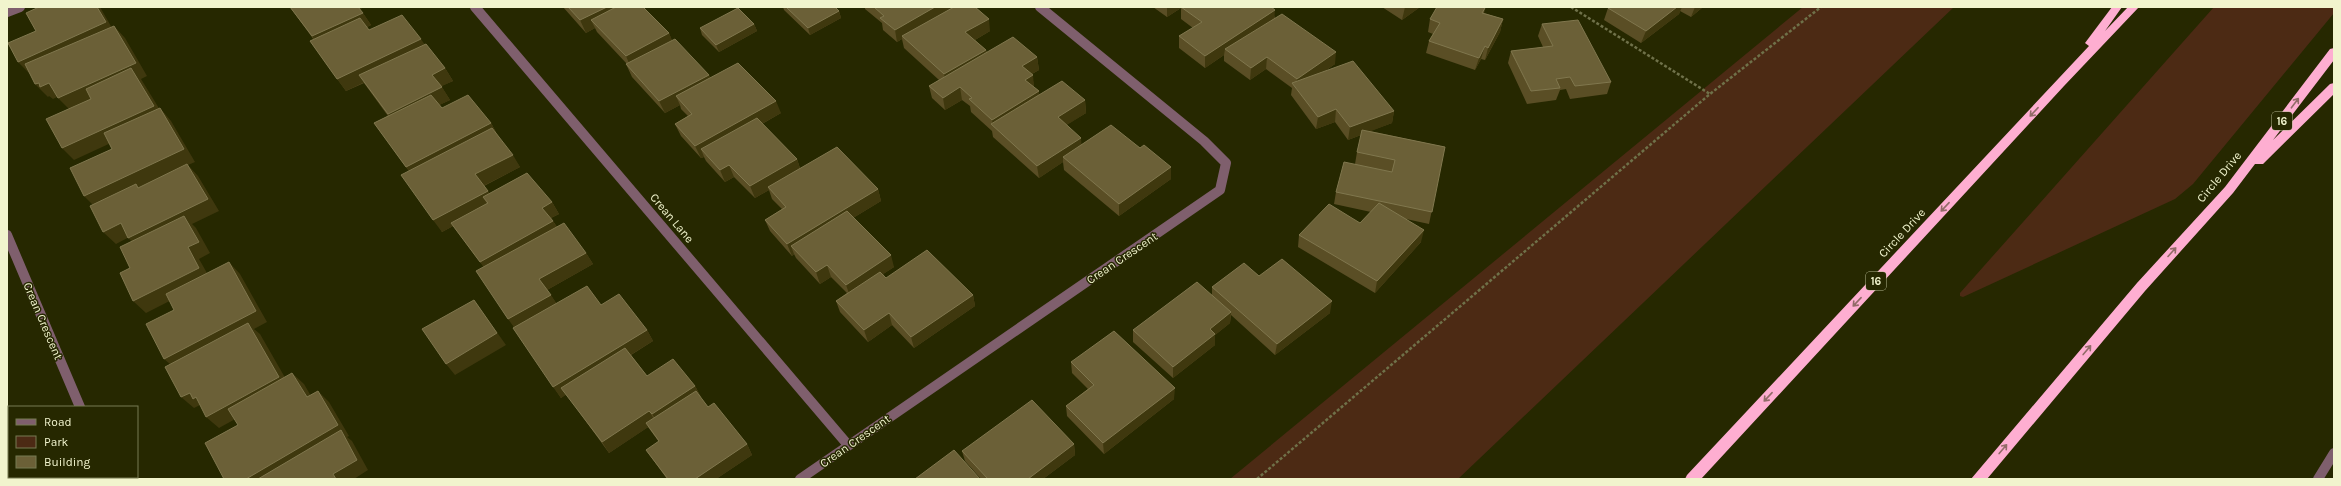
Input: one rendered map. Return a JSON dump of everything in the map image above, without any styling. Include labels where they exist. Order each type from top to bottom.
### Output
[{"type":"highway","points":[[2060,83],[2117,7]]},
{"type":"highway","name":"Circle Drive","points":[[1692,479],[2060,83],[2134,7]]},
{"type":"highway","name":"Circle Drive","points":[[1978,479],[2141,286],[2229,190],[2334,52]]},
{"type":"highway","points":[[2229,190],[2334,88]]},
{"type":"street","points":[[7,12],[20,7]]},
{"type":"street","name":"Crean Lane","points":[[476,7],[848,445]]},
{"type":"street","name":"Crean Crescent","points":[[800,479],[1220,190],[1226,163],[1215,152],[1040,7]]},
{"type":"street","name":"Crean Crescent","points":[[7,235],[80,406]]},
{"type":"street","points":[[2318,479],[2334,453]]},
{"type":"path","points":[[1572,7],[1710,94]]},
{"type":"path","points":[[1257,479],[1710,94],[1821,7]]},
{"type":"green space","points":[[1803,7],[1954,7],[1458,479],[1230,479]]},
{"type":"green space","points":[[2214,7],[2334,7],[2334,13],[2193,184],[2175,199],[1963,297],[1960,296],[1960,293]]},
{"type":"building","points":[[39,7],[97,7],[106,22],[18,62],[8,43],[36,31],[26,13]]},
{"type":"building","points":[[290,7],[358,7],[363,13],[312,36]]},
{"type":"building","points":[[568,7],[607,7],[580,20]]},
{"type":"building","points":[[616,7],[643,7],[669,33],[626,56],[591,20]]},
{"type":"building","points":[[786,7],[835,7],[839,11],[808,28]]},
{"type":"building","points":[[874,7],[935,7],[895,30],[880,18],[884,16]]},
{"type":"building","points":[[954,7],[975,7],[989,19],[965,32],[986,50],[944,74],[902,36]]},
{"type":"building","points":[[1181,7],[1271,7],[1275,10],[1205,56],[1179,36],[1202,22]]},
{"type":"building","points":[[1437,7],[1482,7],[1485,8],[1482,13],[1503,19],[1488,48],[1485,46],[1479,58],[1429,41],[1440,23],[1430,19]]},
{"type":"building","points":[[1677,7],[1646,31],[1608,8]]},
{"type":"building","points":[[738,8],[754,24],[716,45],[700,28]]},
{"type":"building","points":[[1282,14],[1336,52],[1297,79],[1267,57],[1251,68],[1225,49]]},
{"type":"building","points":[[402,15],[421,39],[337,79],[310,41],[360,18],[369,30]]},
{"type":"building","points":[[1578,20],[1611,82],[1575,86],[1570,77],[1556,79],[1560,88],[1531,91],[1511,51],[1553,46],[1542,24]]},
{"type":"building","points":[[114,26],[136,63],[58,98],[49,83],[40,87],[39,83],[35,84],[25,64]]},
{"type":"building","points":[[1013,37],[1037,57],[1022,66],[1033,75],[1025,80],[1039,91],[992,120],[969,99],[972,98],[960,87],[943,98],[929,86]]},
{"type":"building","points":[[675,39],[709,75],[659,101],[626,64]]},
{"type":"building","points":[[426,44],[445,68],[432,75],[442,87],[388,114],[359,75]]},
{"type":"building","points":[[1353,61],[1394,111],[1350,127],[1336,109],[1318,117],[1292,83]]},
{"type":"building","points":[[738,63],[776,101],[695,146],[675,124],[692,114],[676,96]]},
{"type":"building","points":[[131,68],[154,106],[62,148],[46,119],[91,99],[86,89]]},
{"type":"building","points":[[1062,81],[1085,100],[1058,117],[1081,138],[1037,166],[991,124]]},
{"type":"building","points":[[431,95],[442,108],[468,95],[491,123],[406,167],[374,123]]},
{"type":"building","points":[[160,108],[184,149],[84,196],[70,168],[112,149],[104,133]]},
{"type":"building","points":[[757,118],[797,159],[750,186],[729,165],[720,170],[701,149]]},
{"type":"building","points":[[1111,125],[1140,148],[1144,145],[1171,167],[1119,204],[1063,157]]},
{"type":"building","points":[[492,128],[513,155],[475,174],[488,191],[433,220],[401,175]]},
{"type":"building","points":[[1362,130],[1445,147],[1432,212],[1336,192],[1344,162],[1392,172],[1395,160],[1357,152]]},
{"type":"building","points":[[837,147],[878,189],[787,244],[765,220],[786,207],[768,187]]},
{"type":"building","points":[[187,164],[208,199],[128,238],[121,223],[103,232],[90,206],[136,184],[138,188]]},
{"type":"building","points":[[527,173],[552,202],[542,208],[553,221],[480,262],[451,223],[488,203],[483,197]]},
{"type":"building","points":[[1379,203],[1424,230],[1377,281],[1299,235],[1329,204],[1360,223]]},
{"type":"building","points":[[847,211],[891,255],[846,285],[827,265],[816,272],[791,246]]},
{"type":"building","points":[[184,216],[199,242],[188,247],[199,268],[133,301],[120,273],[130,268],[120,247]]},
{"type":"building","points":[[564,223],[586,253],[539,279],[551,295],[508,319],[476,271]]},
{"type":"building","points":[[927,250],[973,295],[911,337],[889,313],[864,330],[836,301],[880,272],[886,278]]},
{"type":"building","points":[[1282,259],[1332,301],[1277,344],[1212,287],[1244,263],[1259,276]]},
{"type":"building","points":[[229,262],[256,311],[164,359],[146,324],[174,310],[166,294]]},
{"type":"building","points":[[1197,282],[1231,312],[1210,329],[1215,334],[1173,367],[1133,330]]},
{"type":"building","points":[[587,286],[601,305],[619,294],[647,330],[553,387],[513,328]]},
{"type":"building","points":[[474,300],[497,333],[446,364],[422,329]]},
{"type":"building","points":[[248,323],[279,377],[206,417],[196,397],[193,399],[190,393],[181,397],[165,367]]},
{"type":"building","points":[[1114,331],[1175,388],[1103,443],[1066,406],[1094,385],[1071,362]]},
{"type":"building","points":[[625,348],[647,376],[673,359],[695,386],[652,414],[649,411],[602,442],[561,388]]},
{"type":"building","points":[[292,373],[307,397],[318,391],[338,425],[246,479],[224,479],[205,443],[238,425],[228,409]]},
{"type":"building","points":[[696,391],[708,407],[714,403],[747,444],[695,479],[668,479],[646,450],[659,441],[646,423]]},
{"type":"building","points":[[1032,400],[1074,444],[1028,479],[988,479],[962,451]]},
{"type":"building","points":[[341,430],[357,460],[333,474],[336,479],[258,479]]},
{"type":"building","points":[[954,450],[980,479],[915,479]]}]
